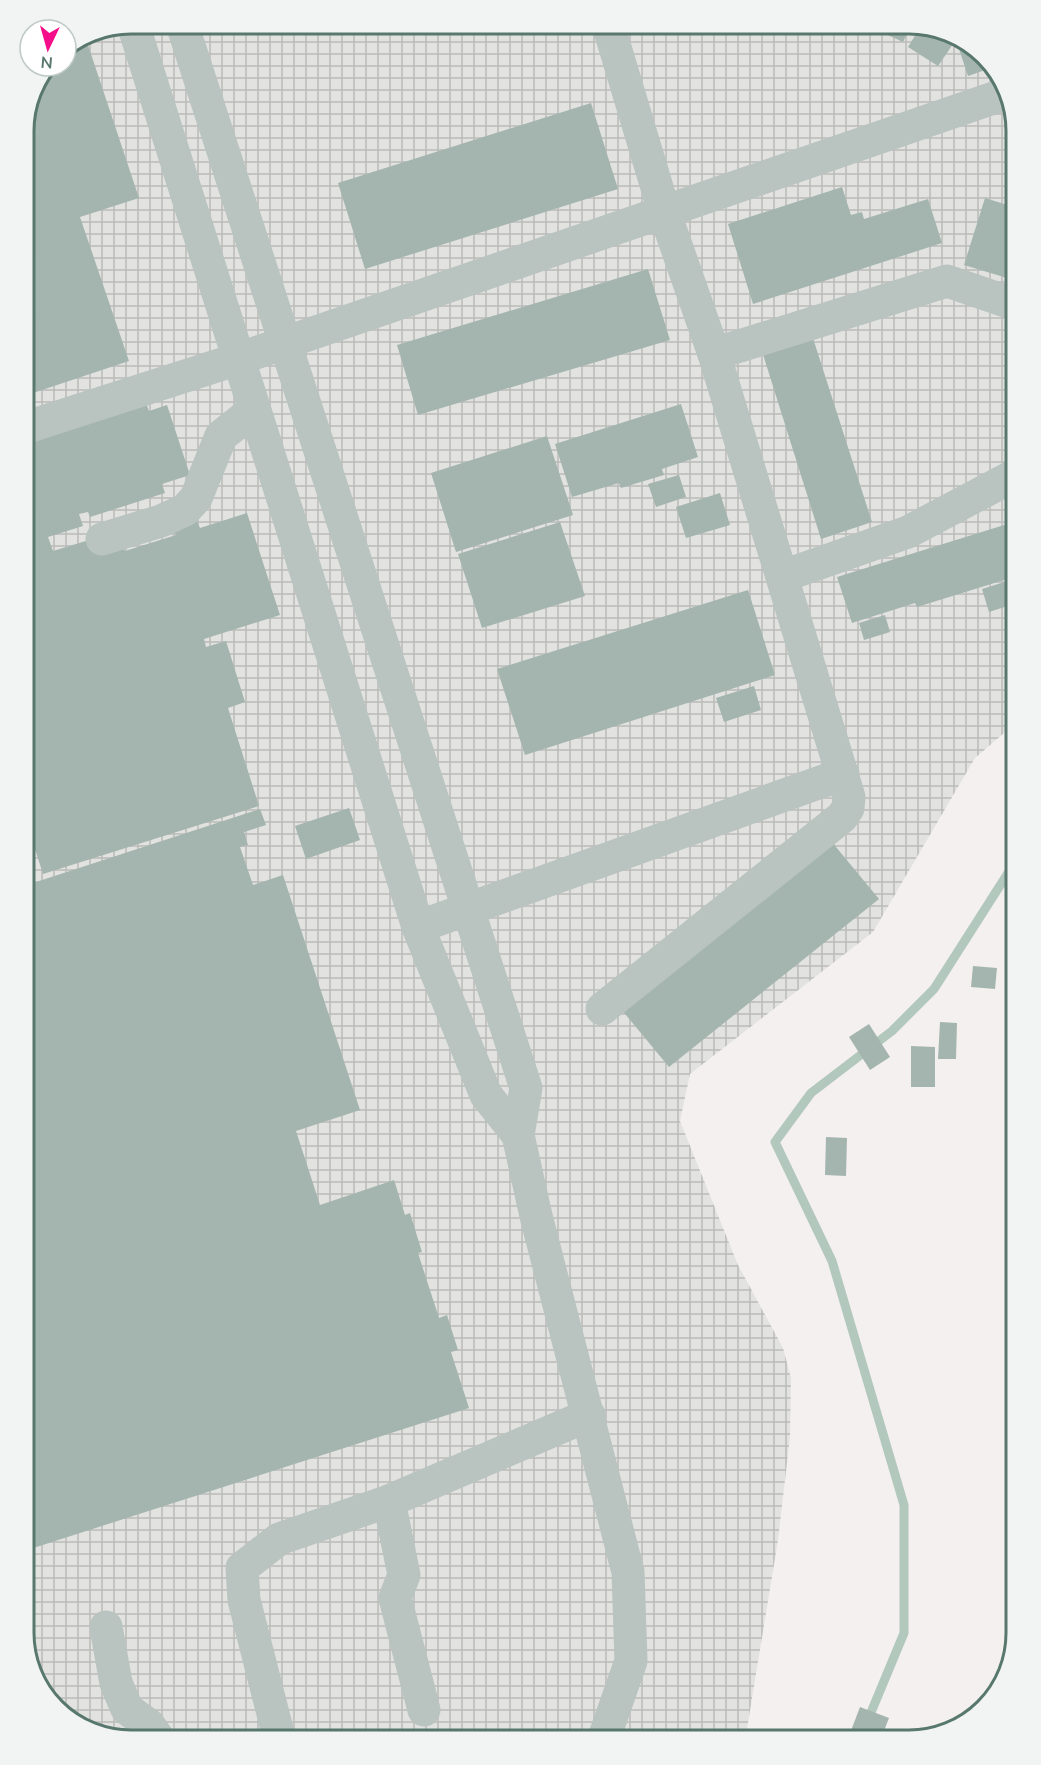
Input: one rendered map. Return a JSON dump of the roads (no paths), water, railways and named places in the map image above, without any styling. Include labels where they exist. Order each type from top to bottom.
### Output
[{"type":"lane","points":[[136,34],[418,927],[486,1095],[518,1135]]},
{"type":"lane","points":[[185,34],[526,1088],[518,1135],[536,1216],[628,1572],[631,1661],[607,1730]]},
{"type":"lane","points":[[602,1009],[842,817],[848,808],[849,797],[714,354],[664,211],[611,35]]},
{"type":"lane","points":[[35,425],[238,359],[999,96]]},
{"type":"lane","points":[[714,354],[947,281],[1006,301]]},
{"type":"lane","points":[[102,539],[161,521],[185,510],[196,498],[221,436],[254,410]]},
{"type":"lane","points":[[783,576],[908,532],[1006,480]]},
{"type":"lane","points":[[418,927],[843,774]]},
{"type":"lane","points":[[276,1730],[244,1600],[242,1568],[279,1539],[389,1501],[589,1415]]},
{"type":"lane","points":[[389,1501],[404,1575],[395,1598],[424,1710]]},
{"type":"lane","points":[[106,1627],[116,1683],[127,1709],[152,1730]]},
{"type":"waterway","points":[[867,1722],[904,1633],[904,1505],[832,1261],[775,1142],[811,1093],[892,1031],[934,989],[1006,876]]}]
